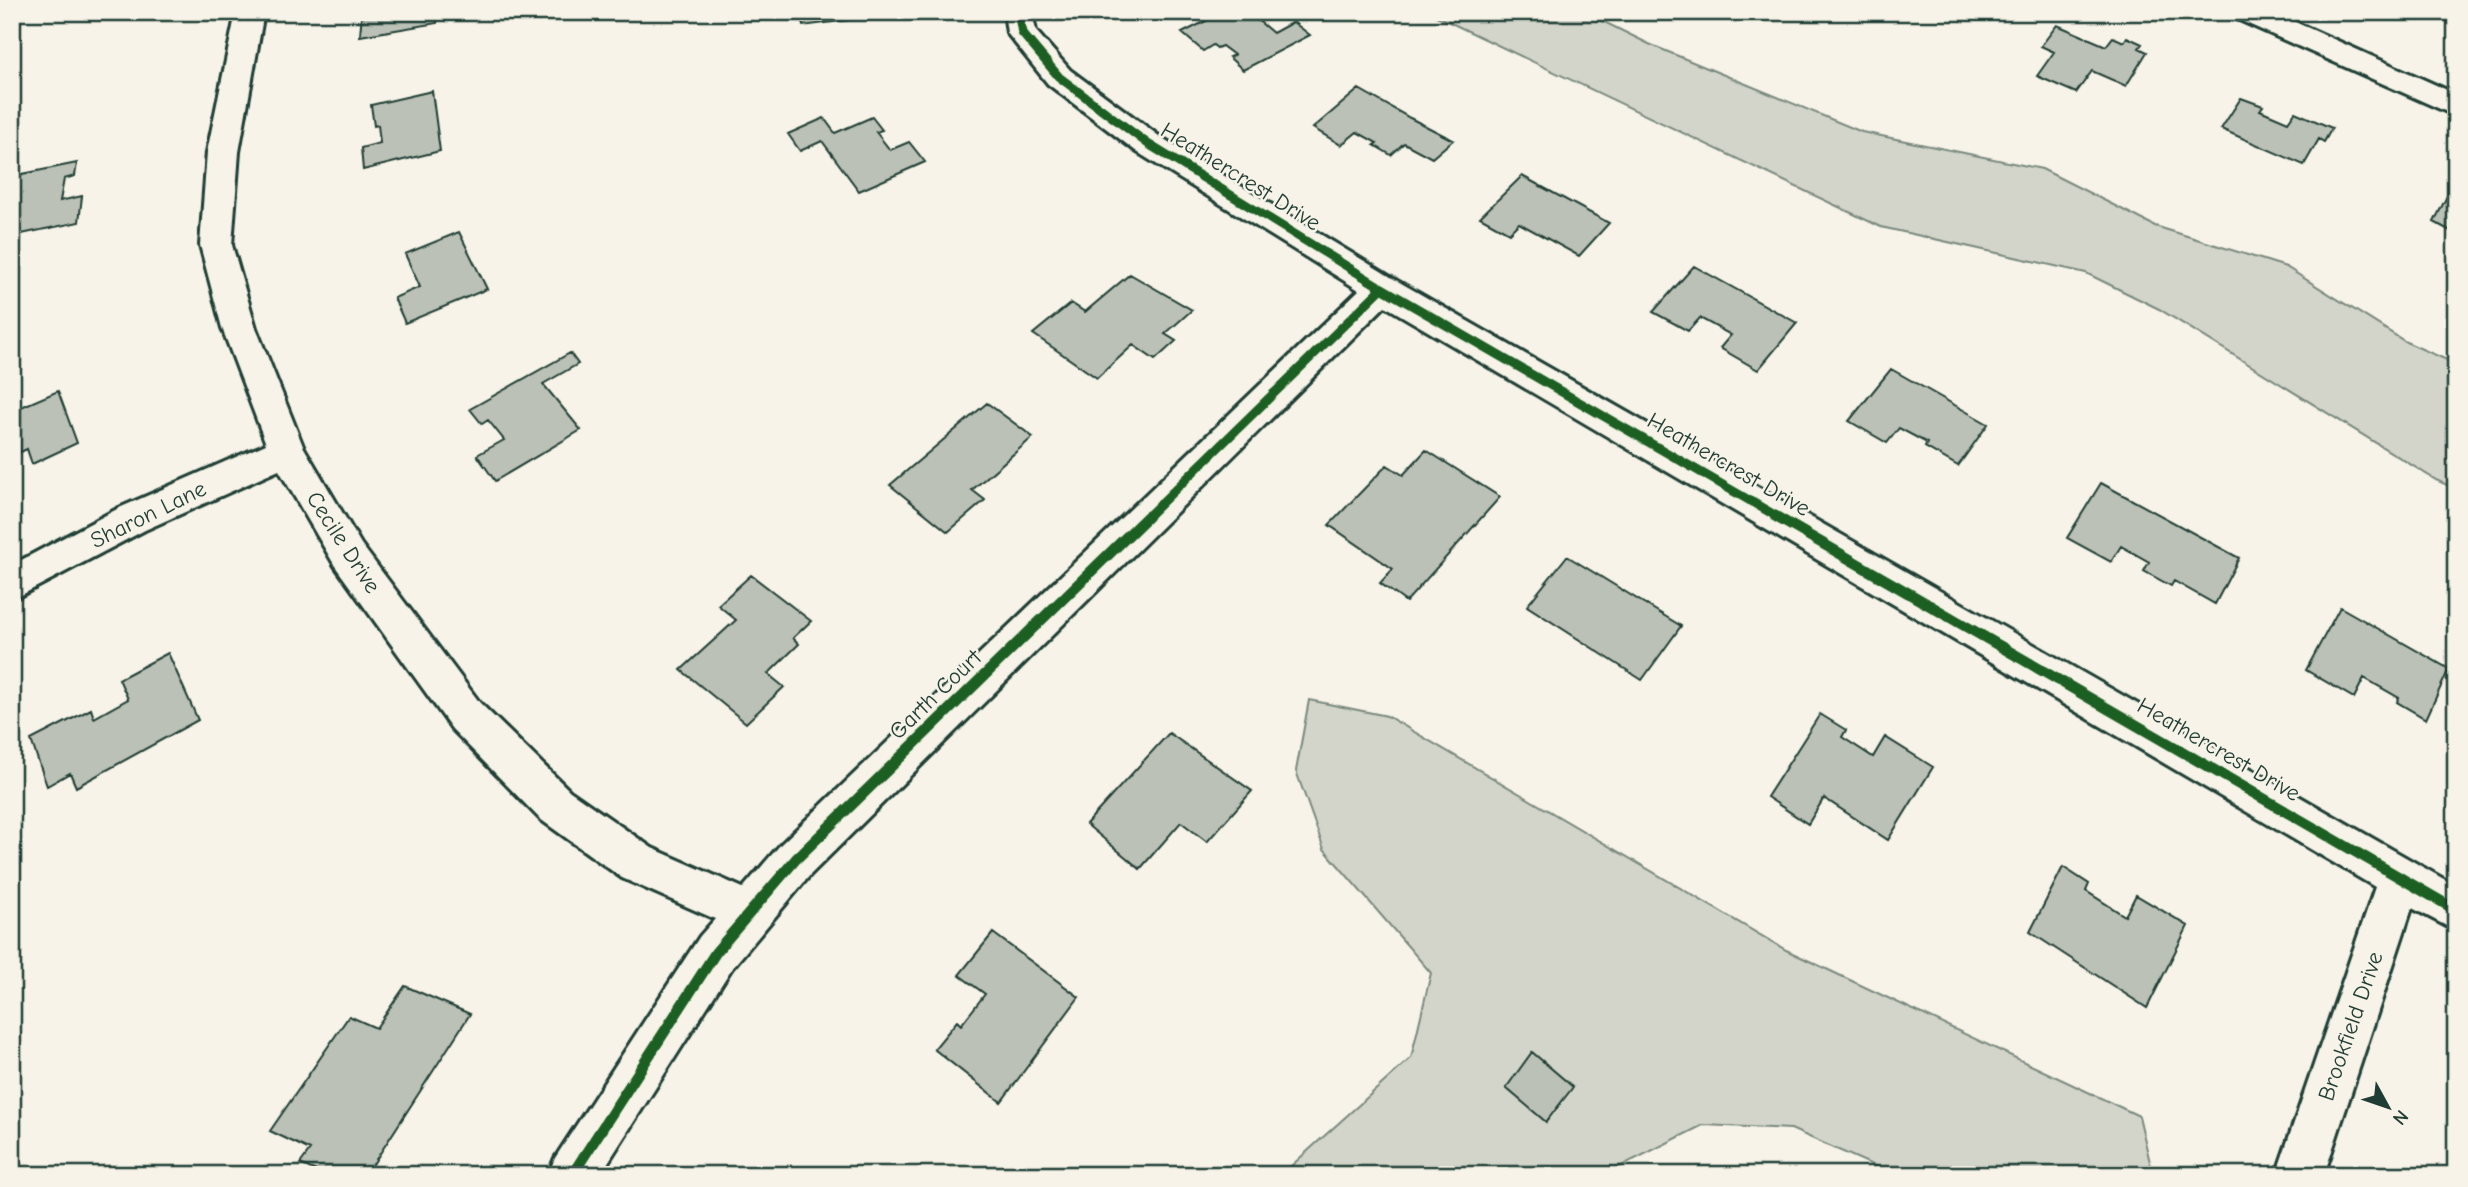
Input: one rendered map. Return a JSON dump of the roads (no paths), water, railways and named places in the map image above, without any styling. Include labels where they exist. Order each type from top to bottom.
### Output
[{"type":"street","name":"Cecile Drive","points":[[250,12],[223,152],[216,245],[239,328],[287,451],[348,555],[466,716],[545,795],[637,863],[750,913]]},
{"type":"street","name":"Heathercrest Drive","points":[[1018,12],[1022,33],[1059,77],[1148,144],[1382,288],[2456,910]]},
{"type":"street","points":[[2247,12],[2456,106]]},
{"type":"street","name":"Garth Court","points":[[572,1175],[716,953],[796,859],[1382,288]]},
{"type":"street","name":"Sharon Lane","points":[[12,584],[132,519],[287,451]]},
{"type":"street","name":"Brookfield Drive","points":[[2300,1175],[2400,878]]}]
